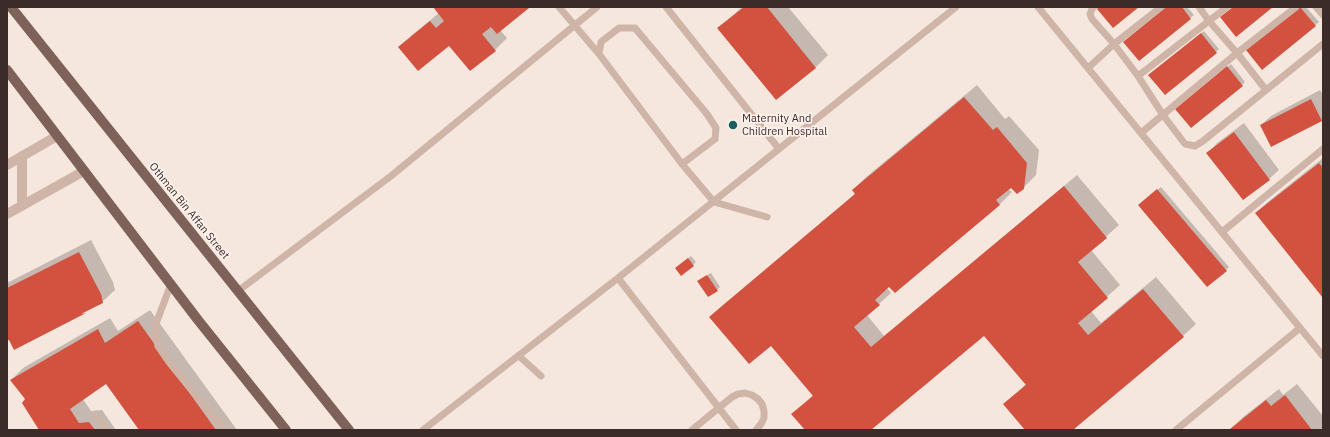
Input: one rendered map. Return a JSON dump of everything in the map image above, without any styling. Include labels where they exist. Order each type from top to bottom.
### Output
[{"type":"main road","name":"Othman Bin Affan Street","points":[[11,7],[349,430]]},
{"type":"main road","points":[[7,70],[171,284],[286,430]]},
{"type":"street","points":[[7,165],[57,136]]},
{"type":"street","points":[[22,156],[22,206]]},
{"type":"street","points":[[7,214],[84,171]]},
{"type":"lane","points":[[559,7],[598,54],[682,164],[714,202],[767,217]]},
{"type":"lane","points":[[238,291],[391,176],[597,7]]},
{"type":"lane","points":[[666,7],[779,149]]},
{"type":"lane","points":[[423,430],[714,202],[956,7]]},
{"type":"lane","points":[[1038,7],[1323,356]]},
{"type":"lane","points":[[1094,7],[1090,14],[1092,19],[1114,44],[1138,76],[1163,115],[1185,144],[1195,146],[1323,44]]},
{"type":"lane","points":[[1088,68],[1114,44],[1161,7]]},
{"type":"lane","points":[[1199,7],[1208,21],[1237,53],[1266,90]]},
{"type":"lane","points":[[1138,76],[1227,7]]},
{"type":"lane","points":[[1141,133],[1237,53],[1296,7]]},
{"type":"lane","points":[[1316,7],[1323,15]]},
{"type":"lane","points":[[598,54],[601,42],[619,28],[635,28],[707,114],[716,128],[715,139],[682,164]]},
{"type":"lane","points":[[1222,232],[1323,149]]},
{"type":"lane","points":[[618,278],[736,430]]},
{"type":"lane","points":[[171,284],[157,321],[155,333],[158,346],[169,362],[224,430]]},
{"type":"lane","points":[[1176,430],[1300,328]]},
{"type":"lane","points":[[519,356],[541,376]]},
{"type":"lane","points":[[692,430],[719,407],[738,394],[745,393],[752,395],[762,404],[764,418],[756,430]]},
{"type":"lane","points":[[96,415],[107,430]]},
{"type":"building","points":[[433,7],[529,8],[497,34],[491,27],[482,34],[496,51],[470,71],[449,46],[418,71],[398,47],[430,21],[436,28],[444,21]]},
{"type":"building","points":[[744,7],[767,7],[816,68],[776,100],[717,28]]},
{"type":"building","points":[[1099,7],[1139,7],[1113,28],[1097,9]]},
{"type":"building","points":[[1166,7],[1182,7],[1191,19],[1139,61],[1123,42]]},
{"type":"building","points":[[1233,7],[1273,7],[1236,37],[1220,17]]},
{"type":"building","points":[[1300,7],[1316,26],[1262,70],[1246,50]]},
{"type":"building","points":[[1201,33],[1217,53],[1165,95],[1148,75]]},
{"type":"building","points":[[1227,66],[1243,86],[1191,128],[1175,109]]},
{"type":"building","points":[[964,97],[993,130],[997,127],[1027,163],[1024,189],[1017,194],[1011,188],[996,200],[1000,205],[895,293],[889,287],[875,300],[880,305],[854,327],[871,347],[1064,186],[1107,238],[1078,262],[1108,298],[1078,323],[1088,335],[1143,289],[1184,337],[1073,430],[1025,430],[1003,404],[1026,385],[984,336],[871,430],[805,430],[791,414],[813,396],[771,346],[749,364],[709,317],[855,194],[852,190]]},
{"type":"building","points":[[1311,99],[1322,121],[1271,147],[1260,125]]},
{"type":"building","points":[[1234,132],[1270,180],[1243,200],[1206,153]]},
{"type":"building","points":[[1319,163],[1323,168],[1323,298],[1255,213]]},
{"type":"building","points":[[1157,189],[1227,271],[1207,287],[1138,205]]},
{"type":"building","points":[[79,252],[101,294],[103,303],[14,350],[9,340],[7,340],[7,288]]},
{"type":"building","points":[[688,258],[694,266],[681,276],[675,268]]},
{"type":"building","points":[[707,275],[718,291],[708,297],[697,281]]},
{"type":"building","points":[[138,321],[216,430],[139,430],[106,384],[70,409],[79,423],[89,422],[95,430],[39,430],[22,403],[25,399],[10,380],[98,329],[105,343]]},
{"type":"building","points":[[1285,395],[1312,430],[1230,429],[1266,400],[1271,406]]},
{"type":"place","name":"Maternity And Children Hospital","points":[[733,125]]}]
